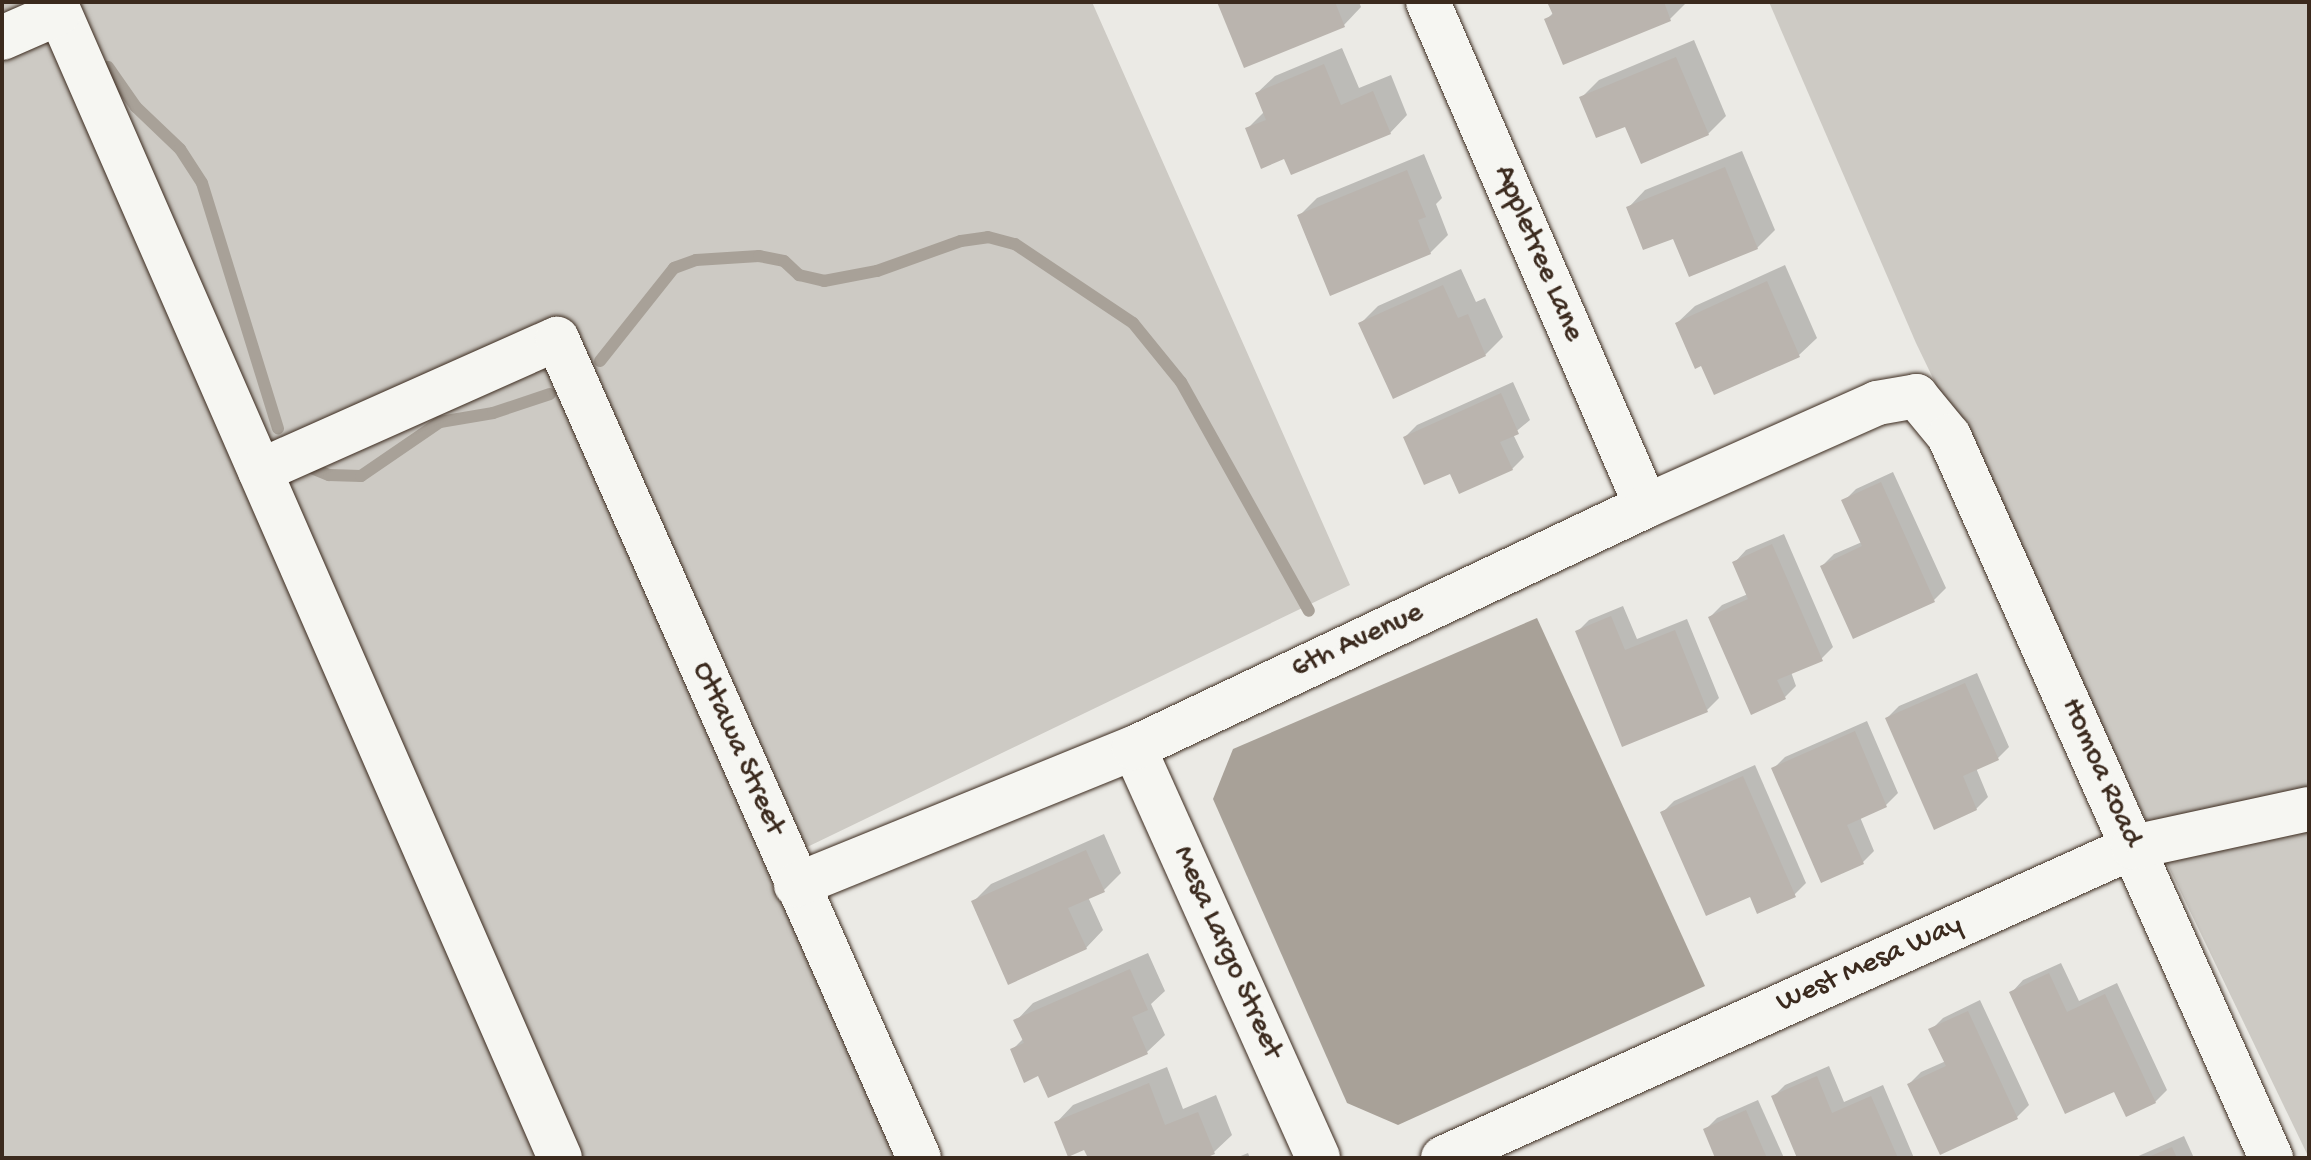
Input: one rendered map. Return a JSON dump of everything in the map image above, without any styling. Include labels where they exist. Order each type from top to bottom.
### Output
[{"type":"street","name":"Appletree Lane","points":[[1428,2],[1646,506]]},
{"type":"street","points":[[2,38],[57,7],[560,1158]]},
{"type":"street","name":"Ottawa Street","points":[[260,471],[557,339],[919,1158]]},
{"type":"street","name":"6th Avenue","points":[[796,885],[1134,748],[1646,506],[1877,403],[1916,396]]},
{"type":"street","name":"Homoa Road","points":[[1916,396],[1949,436],[2271,1158]]},
{"type":"street","name":"Mesa Largo Street","points":[[1134,748],[1318,1158]]},
{"type":"street","name":"West Mesa Way","points":[[1443,1158],[2133,847],[2309,809]]},
{"type":"shaded area","points":[[2,2],[1092,2],[1350,585],[803,849],[935,1158],[2,1158]]},
{"type":"shaded area","points":[[1769,2],[2309,2],[2309,1158],[1916,343]]},
{"type":"shaded area","points":[[1537,618],[1705,986],[1398,1125],[1347,1103],[1213,799],[1233,749]]},
{"type":"building","points":[[1217,2],[1335,2],[1345,27],[1244,68]]},
{"type":"building","points":[[1547,2],[1664,2],[1671,21],[1563,65],[1544,19],[1553,15]]},
{"type":"building","points":[[1676,57],[1709,135],[1641,164],[1625,127],[1596,138],[1579,97]]},
{"type":"building","points":[[1324,64],[1341,105],[1373,91],[1391,134],[1291,175],[1284,159],[1261,169],[1245,128],[1266,120],[1255,93]]},
{"type":"building","points":[[1725,167],[1758,249],[1689,277],[1673,239],[1643,250],[1626,207]]},
{"type":"building","points":[[1407,170],[1426,217],[1418,220],[1431,254],[1330,296],[1297,215]]},
{"type":"building","points":[[1767,281],[1800,357],[1714,395],[1701,366],[1695,369],[1675,323]]},
{"type":"building","points":[[1443,285],[1458,318],[1468,314],[1486,356],[1393,399],[1358,323]]},
{"type":"building","points":[[1501,393],[1519,434],[1500,442],[1513,470],[1459,494],[1450,474],[1424,485],[1403,437]]},
{"type":"building","points":[[1881,482],[1935,602],[1853,639],[1820,566],[1862,546],[1841,500]]},
{"type":"building","points":[[1772,544],[1823,661],[1777,680],[1786,699],[1751,715],[1708,617],[1748,599],[1732,562]]},
{"type":"building","points":[[1611,616],[1625,650],[1675,630],[1708,712],[1622,747],[1575,631]]},
{"type":"building","points":[[1965,683],[1999,760],[1963,776],[1977,810],[1934,830],[1885,718]]},
{"type":"building","points":[[1855,731],[1887,807],[1847,825],[1864,864],[1821,883],[1771,768]]},
{"type":"building","points":[[1743,776],[1796,897],[1757,914],[1750,897],[1706,916],[1660,812]]},
{"type":"building","points":[[1086,850],[1105,892],[1068,908],[1087,949],[1008,985],[971,901]]},
{"type":"building","points":[[1130,969],[1148,1010],[1132,1017],[1148,1054],[1048,1098],[1038,1076],[1024,1083],[1010,1049],[1024,1043],[1013,1020]]},
{"type":"building","points":[[2049,973],[2067,1012],[2105,994],[2156,1103],[2126,1117],[2114,1092],[2065,1114],[2009,992]]},
{"type":"building","points":[[1968,1011],[2018,1119],[1940,1155],[1907,1084],[1946,1066],[1928,1029]]},
{"type":"building","points":[[1817,1076],[1832,1113],[1871,1096],[1898,1158],[1797,1158],[1771,1096]]},
{"type":"building","points":[[1149,1083],[1165,1125],[1198,1112],[1215,1154],[1205,1158],[1088,1158],[1084,1150],[1068,1157],[1054,1122]]},
{"type":"building","points":[[1746,1110],[1767,1158],[1715,1158],[1703,1129]]},
{"type":"building","points":[[2172,1147],[2177,1158],[2146,1158]]},
{"type":"waterway","points":[[108,67],[136,107],[180,149],[202,183],[278,428]]},
{"type":"waterway","points":[[600,361],[674,268],[696,260],[759,256],[784,261],[799,275],[824,281],[877,271],[961,241],[988,237],[1015,244],[1133,323],[1181,382],[1309,611]]},
{"type":"waterway","points":[[304,465],[329,475],[361,476],[440,422],[493,413],[550,394]]}]
